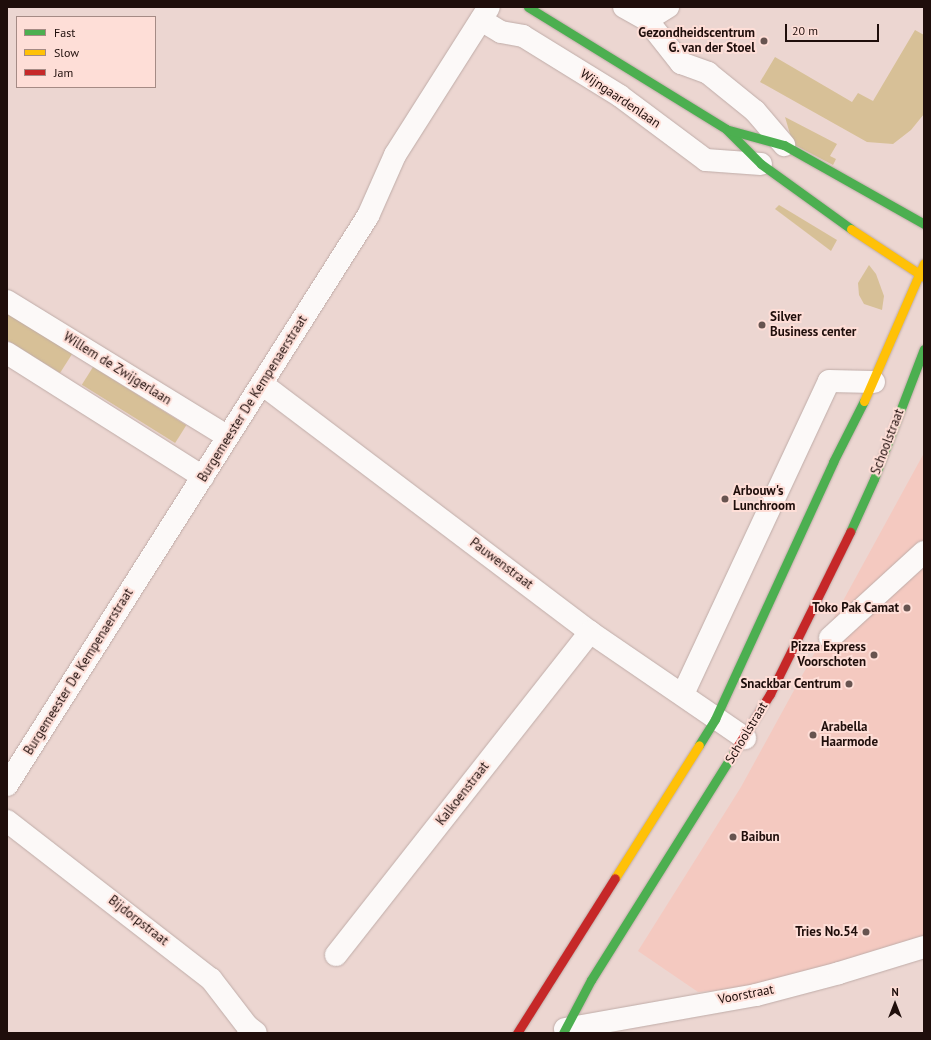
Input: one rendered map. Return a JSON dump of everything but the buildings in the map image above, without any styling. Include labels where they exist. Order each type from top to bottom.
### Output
[{"type":"main road","points":[[528,7],[726,129],[761,164],[922,276]]},
{"type":"main road","points":[[726,129],[784,145],[924,224]]},
{"type":"main road","points":[[522,1031],[715,719],[833,462],[874,382],[922,276],[924,263]]},
{"type":"main road","name":"Schoolstraat","points":[[564,1031],[599,967],[745,738],[770,694],[827,582],[874,479],[924,349]]},
{"type":"street","points":[[624,7],[647,20],[681,63],[708,73],[755,111],[784,145]]},
{"type":"street","points":[[647,20],[668,7]]},
{"type":"street","name":"Wijngaardenlaan","points":[[485,14],[501,32],[524,36],[620,96],[706,160],[761,164]]},
{"type":"street","name":"Burgemeester De Kempenaerstraat","points":[[7,786],[368,216],[395,155],[485,14]]},
{"type":"street","name":"Willem de Zwijgerlaan","points":[[7,301],[228,437]]},
{"type":"street","points":[[7,353],[203,477]]},
{"type":"street","points":[[683,694],[829,381],[874,382]]},
{"type":"street","name":"Pauwenstraat","points":[[262,384],[590,632],[683,694],[715,719],[745,738]]},
{"type":"street","points":[[830,638],[924,552]]},
{"type":"street","name":"Kalkoenstraat","points":[[336,956],[590,632]]},
{"type":"street","name":"Bijdorpstraat","points":[[7,821],[211,979],[247,1026],[256,1033]]},
{"type":"street","name":"Voorstraat","points":[[564,1031],[756,994],[839,973],[924,947]]},
{"type":"shaded area","points":[[915,30],[924,35],[924,114],[911,130],[893,144],[867,142],[760,82],[775,57],[852,102],[858,93],[873,101]]},
{"type":"shaded area","points":[[785,117],[837,144],[830,156],[836,159],[833,165],[793,144]]},
{"type":"shaded area","points":[[779,205],[837,240],[831,251],[775,209]]},
{"type":"shaded area","points":[[869,265],[876,274],[884,296],[882,310],[864,304],[859,295],[858,283]]},
{"type":"shaded area","points":[[7,309],[74,351],[60,373],[7,340]]},
{"type":"shaded area","points":[[93,367],[186,425],[175,443],[82,385]]},
{"type":"shaded area","points":[[924,453],[924,940],[766,986],[698,992],[638,951],[741,787]]},
{"type":"traffic: fast","points":[[528,7],[726,129],[761,164],[851,229]]},
{"type":"traffic: fast","points":[[729,130],[784,145],[924,224]]},
{"type":"traffic: fast","points":[[850,532],[874,479],[924,349]]},
{"type":"traffic: fast","points":[[699,745],[715,719],[833,462],[864,401]]},
{"type":"traffic: fast","points":[[563,1033],[591,980],[735,750]]},
{"type":"traffic: slow","points":[[851,229],[924,277]]},
{"type":"traffic: slow","points":[[864,401],[924,263]]},
{"type":"traffic: slow","points":[[615,878],[699,745]]},
{"type":"traffic: jam","points":[[735,750],[770,694],[850,532]]},
{"type":"traffic: jam","points":[[517,1033],[615,878]]},
{"type":"place","name":"Gezondheidscentrum G. van der Stoel","points":[[764,41]]},
{"type":"place","name":"Silver Business center","points":[[762,325]]},
{"type":"place","name":"Arbouw's Lunchroom","points":[[725,499]]},
{"type":"place","name":"Toko Pak Camat","points":[[907,608]]},
{"type":"place","name":"Pizza Express Voorschoten","points":[[874,655]]},
{"type":"place","name":"Snackbar Centrum","points":[[849,684]]},
{"type":"place","name":"Arabella Haarmode","points":[[813,735]]},
{"type":"place","name":"Baibun","points":[[733,837]]},
{"type":"place","name":"Tries No.54","points":[[866,932]]}]
